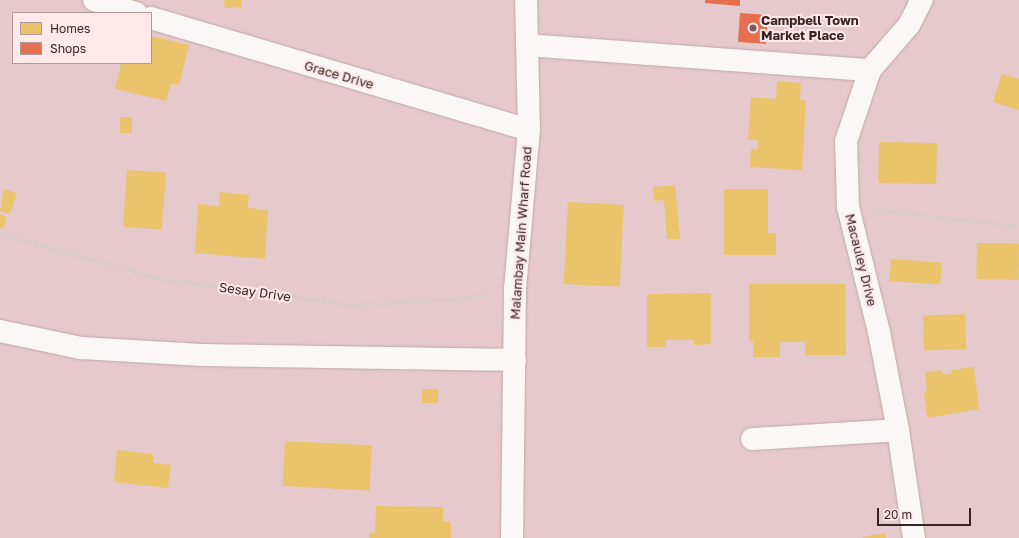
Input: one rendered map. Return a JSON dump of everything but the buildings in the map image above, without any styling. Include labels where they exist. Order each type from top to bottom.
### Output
[{"type":"street","points":[[94,0],[133,12]]},
{"type":"street","name":"Malambay Main Wharf Road","points":[[512,538],[515,289],[529,130],[526,0]]},
{"type":"street","name":"Macauley Drive","points":[[914,538],[898,430],[879,332],[848,207],[846,141],[870,70],[909,25],[922,0]]},
{"type":"street","name":"Grace Drive","points":[[152,18],[529,130]]},
{"type":"street","points":[[527,45],[870,70]]},
{"type":"street","points":[[0,331],[82,348],[194,355],[515,360]]},
{"type":"street","points":[[752,439],[898,430]]},
{"type":"path","points":[[848,207],[1019,226]]},
{"type":"path","name":"Sesay Drive","points":[[0,233],[161,279],[351,305],[456,299],[515,289]]},
{"type":"place","name":"Campbell Town Market Place","points":[[753,28]]}]
